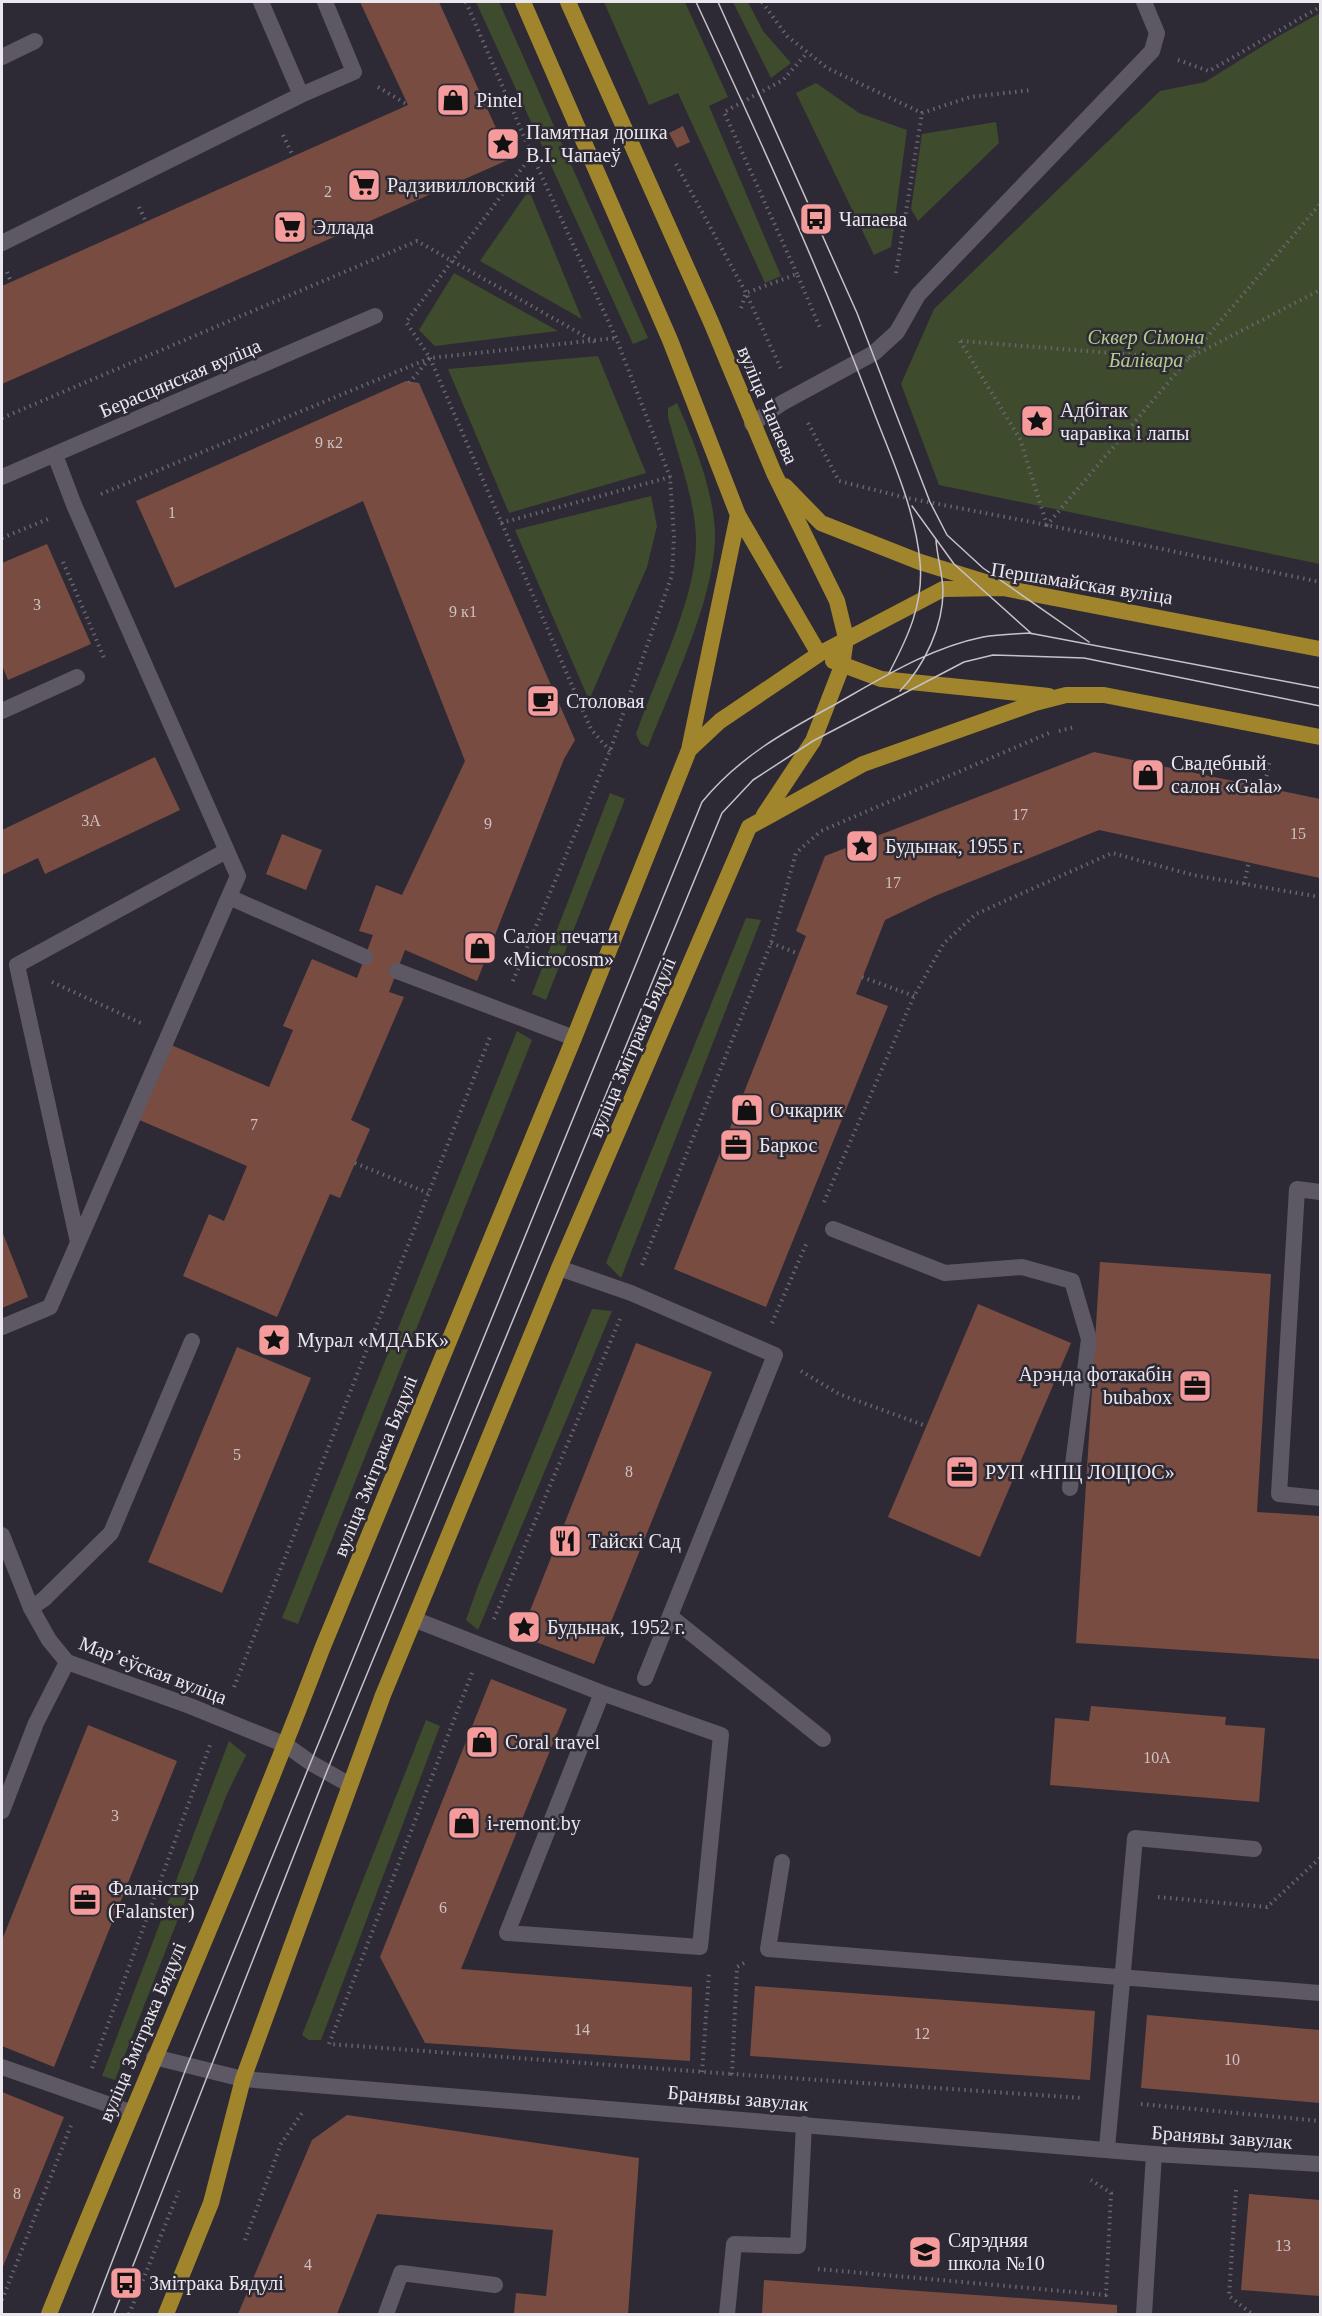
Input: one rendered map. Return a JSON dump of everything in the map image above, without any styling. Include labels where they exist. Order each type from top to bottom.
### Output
[{"type":"main road","points":[[523,2],[670,340],[738,515],[819,654],[842,666],[881,679],[1059,697],[1104,695],[1320,737]]},
{"type":"main road","name":"вуліца Чапаева","points":[[568,2],[711,322],[774,473],[837,601],[846,638],[842,666],[813,741],[760,821]]},
{"type":"main road","points":[[774,473],[821,524],[920,562],[1003,588]]},
{"type":"main road","points":[[689,750],[738,515]]},
{"type":"main road","name":"Першамайская вуліца","points":[[819,654],[943,589],[1003,588],[1320,649]]},
{"type":"main road","name":"вуліца Змітрака Бядулі","points":[[49,2314],[130,2112],[286,1745],[322,1649],[574,1038],[689,750],[720,721],[819,654]]},
{"type":"main road","name":"вуліца Змітрака Бядулі","points":[[166,2314],[211,2203],[243,2079],[387,1686],[559,1268],[748,827],[863,764],[1059,697]]},
{"type":"street","points":[[261,2],[301,95]]},
{"type":"street","points":[[2,243],[301,95],[354,72],[325,2]]},
{"type":"street","points":[[752,424],[794,396],[874,353],[897,332],[918,295],[1152,51],[1157,33],[1144,2]]},
{"type":"street","points":[[2,57],[35,41]]},
{"type":"street","name":"Берасцянская вуліца","points":[[2,477],[375,316]]},
{"type":"street","points":[[2,1327],[50,1307],[238,876],[74,505],[55,455]]},
{"type":"street","points":[[2,711],[77,677]]},
{"type":"street","points":[[78,1242],[17,965],[226,851]]},
{"type":"street","points":[[229,897],[364,957]]},
{"type":"street","points":[[397,972],[574,1038]]},
{"type":"street","points":[[1320,1192],[1297,1190],[1279,1494],[1320,1498]]},
{"type":"street","points":[[833,1230],[945,1273],[1022,1267],[1072,1281],[1089,1339],[1070,1488]]},
{"type":"street","points":[[559,1268],[631,1293],[768,1352],[671,1617],[645,1678]]},
{"type":"street","points":[[31,1608],[44,1599],[111,1533],[192,1341]]},
{"type":"street","name":"Марʼеўская вуліца","points":[[2,1535],[31,1608],[49,1640],[67,1662],[190,1706],[286,1745],[311,1763],[350,1785]]},
{"type":"street","points":[[671,1617],[823,1739]]},
{"type":"street","points":[[416,1620],[602,1693],[721,1735],[700,1947],[507,1933],[602,1693]]},
{"type":"street","points":[[2,1811],[36,1723],[67,1662]]},
{"type":"street","points":[[1107,2148],[1135,1838],[1254,1849]]},
{"type":"street","points":[[782,1862],[768,1949],[1320,1993]]},
{"type":"street","name":"Бранявы завулак","points":[[154,2056],[243,2079],[1107,2148],[1154,2154],[1320,2164]]},
{"type":"street","points":[[2,2067],[81,2097],[130,2112]]},
{"type":"street","points":[[727,2314],[734,2244],[798,2246],[804,2124]]},
{"type":"street","points":[[1144,2314],[1154,2154]]},
{"type":"street","points":[[386,2314],[401,2274],[495,2285]]},
{"type":"path","points":[[234,1687],[500,1012],[610,752],[672,575],[674,537],[670,477],[616,338],[466,2]]},
{"type":"path","points":[[762,2],[788,36],[827,68],[922,113],[970,98],[1032,90]]},
{"type":"path","points":[[1152,51],[1209,71],[1320,7]]},
{"type":"path","points":[[807,52],[783,80],[724,112],[821,330]]},
{"type":"path","points":[[902,278],[896,272],[922,113]]},
{"type":"path","points":[[673,158],[746,293],[794,396],[838,481],[907,498],[1320,582]]},
{"type":"path","points":[[1047,525],[1320,204]]},
{"type":"path","points":[[746,293],[797,274]]},
{"type":"path","points":[[1047,525],[1020,439],[960,341],[1187,358],[1320,290]]},
{"type":"path","points":[[741,308],[746,293]]},
{"type":"path","points":[[409,383],[430,358],[616,338]]},
{"type":"path","points":[[430,358],[591,729],[610,752]]},
{"type":"path","points":[[501,523],[670,477]]},
{"type":"path","points":[[45,520],[50,530]]},
{"type":"path","points":[[58,551],[106,664],[77,677]]},
{"type":"path","points":[[1081,726],[1049,733],[821,831],[796,853],[771,944],[631,1293],[483,1646],[329,2044],[1112,2101],[1320,2121]]},
{"type":"path","points":[[1258,757],[1280,761]]},
{"type":"path","points":[[1264,788],[1270,759]]},
{"type":"path","points":[[821,1210],[914,996],[944,943],[976,914],[1112,853],[1193,875],[1320,897]]},
{"type":"path","points":[[1244,884],[1249,861]]},
{"type":"path","points":[[771,944],[799,954]]},
{"type":"path","points":[[17,965],[168,1036]]},
{"type":"path","points":[[862,977],[914,996]]},
{"type":"path","points":[[355,1163],[428,1193]]},
{"type":"path","points":[[812,1231],[768,1352],[839,1394],[926,1426]]},
{"type":"path","points":[[2,2300],[81,2097],[211,1742]]},
{"type":"path","points":[[1129,1894],[1267,1907],[1320,1858]]},
{"type":"path","points":[[700,1947],[710,1957],[702,2072]]},
{"type":"path","points":[[732,2074],[737,1967],[768,1949]]},
{"type":"path","points":[[245,2240],[281,2144],[308,2105]]},
{"type":"path","points":[[798,2246],[810,2268],[1106,2295],[1111,2193],[1082,2175]]},
{"type":"path","points":[[1236,2189],[1229,2296],[1252,2314]]},
{"type":"path","points":[[129,2314],[179,2191]]},
{"type":"green space","points":[[476,2],[499,2],[648,338],[633,344]]},
{"type":"green space","points":[[604,2],[685,2],[728,97],[709,106],[781,276],[765,283],[678,93],[649,105]]},
{"type":"green space","points":[[733,2],[748,2],[763,31],[791,63],[771,78]]},
{"type":"green space","name":"Сквер Сімона Балівара","points":[[1320,13],[1320,564],[939,485],[901,384],[934,309],[1160,91],[1205,82]]},
{"type":"green space","points":[[816,83],[859,113],[907,130],[891,247],[874,255],[796,93]]},
{"type":"green space","points":[[996,122],[999,143],[918,221],[911,209],[922,134]]},
{"type":"green space","points":[[529,190],[582,319],[480,261]]},
{"type":"green space","points":[[454,273],[558,331],[435,346],[419,330]]},
{"type":"green space","points":[[598,356],[646,473],[509,513],[448,369]]},
{"type":"green space","points":[[677,403],[697,452],[708,488],[715,539],[707,590],[699,617],[648,747],[641,744],[636,734],[682,613],[694,564],[696,542],[693,511],[686,479],[668,417],[668,408]]},
{"type":"green space","points":[[651,496],[657,526],[647,567],[589,700],[515,530]]},
{"type":"green space","points":[[610,793],[625,799],[546,1000],[532,994]]},
{"type":"green space","points":[[746,918],[761,920],[621,1278],[606,1263]]},
{"type":"green space","points":[[517,1031],[532,1040],[298,1624],[282,1618]]},
{"type":"green space","points":[[592,1309],[612,1311],[478,1630],[466,1620],[478,1586]]},
{"type":"green space","points":[[426,1720],[440,1726],[321,2040],[309,2040],[302,2035]]},
{"type":"green space","points":[[229,1741],[246,1755],[227,1794],[115,2080],[102,2076]]},
{"type":"building","points":[[360,2],[439,2],[510,159],[2,384],[2,286],[408,105]]},
{"type":"building","points":[[683,126],[690,142],[677,148],[669,133]]},
{"type":"building","points":[[406,381],[419,383],[575,740],[564,759],[477,981],[405,950],[389,992],[404,997],[351,1120],[370,1129],[340,1198],[330,1194],[277,1317],[183,1276],[209,1214],[224,1221],[247,1166],[137,1119],[169,1044],[269,1087],[293,1030],[283,1026],[312,959],[357,978],[373,935],[359,931],[376,885],[402,895],[465,761],[363,501],[175,588],[136,501]]},
{"type":"building","points":[[47,544],[91,644],[8,680],[2,665],[2,563]]},
{"type":"building","points":[[1094,752],[1320,799],[1320,878],[1099,830],[935,896],[885,920],[856,994],[888,1006],[766,1307],[674,1269],[806,936],[796,931],[825,856]]},
{"type":"building","points":[[155,757],[180,810],[45,874],[38,858],[2,875],[2,830]]},
{"type":"building","points":[[282,834],[322,850],[306,890],[266,874]]},
{"type":"building","points":[[2,1231],[28,1297],[2,1308]]},
{"type":"building","points":[[1100,1262],[1271,1274],[1257,1512],[1320,1516],[1320,1659],[1076,1643]]},
{"type":"building","name":"РУП «НПЦ ЛОЦІОС»","points":[[978,1304],[1071,1343],[980,1557],[888,1517]]},
{"type":"building","points":[[636,1343],[712,1372],[594,1664],[520,1636]]},
{"type":"building","points":[[237,1347],[311,1378],[222,1593],[148,1562]]},
{"type":"building","points":[[491,1679],[567,1709],[461,1969],[692,1987],[690,2061],[425,2043],[380,1957]]},
{"type":"building","points":[[1091,1706],[1226,1717],[1225,1725],[1265,1728],[1259,1802],[1050,1785],[1055,1718],[1089,1721]]},
{"type":"building","points":[[88,1725],[177,1761],[54,2067],[2,2046],[2,1940]]},
{"type":"building","points":[[755,1986],[1095,2011],[1090,2080],[750,2056]]},
{"type":"building","points":[[1147,2015],[1320,2030],[1320,2103],[1141,2088]]},
{"type":"building","points":[[2,2092],[64,2117],[2,2269]]},
{"type":"building","points":[[347,2115],[639,2158],[628,2314],[514,2314],[516,2293],[546,2296],[553,2230],[377,2214],[337,2314],[238,2314],[312,2140]]},
{"type":"building","points":[[1249,2194],[1320,2200],[1320,2296],[1241,2290]]},
{"type":"building","points":[[764,2280],[1117,2305],[1117,2314],[762,2314]]},
{"type":"tram line","points":[[696,2],[808,250],[850,351],[907,500],[920,562],[920,592],[908,633],[889,673]]},
{"type":"tram line","points":[[718,2],[857,313],[930,502],[947,535],[983,568],[1089,642]]},
{"type":"tram line","points":[[912,506],[954,564],[1032,634]]},
{"type":"tram line","points":[[900,691],[925,657],[940,618],[943,585],[936,540]]},
{"type":"tram line","points":[[92,2314],[187,2066],[702,802],[716,786],[747,759],[797,725],[925,656],[983,637],[1029,633],[1320,688]]},
{"type":"tram line","points":[[114,2314],[327,1771],[722,813],[753,780],[813,741],[964,662],[993,655],[1084,658],[1320,706]]},
{"type":"place","name":"Pintel","points":[[453,100]]},
{"type":"place","name":"Памятная дошка В.І. Чапаеў","points":[[503,144]]},
{"type":"place","name":"Радзивилловский","points":[[364,185]]},
{"type":"place","name":"Чапаева","points":[[816,219]]},
{"type":"place","name":"Эллада","points":[[290,227]]},
{"type":"place","name":"Адбітак чаравіка і лапы","points":[[1037,421]]},
{"type":"place","name":"Столовая","points":[[543,701]]},
{"type":"place","name":"Свадебный салон «Gala»","points":[[1148,775]]},
{"type":"place","name":"Будынак, 1955 г.","points":[[862,846]]},
{"type":"place","name":"Салон печати «Microcosm»","points":[[480,948]]},
{"type":"place","name":"Очкарик","points":[[747,1110]]},
{"type":"place","name":"Баркос","points":[[736,1145]]},
{"type":"place","name":"Мурал «МДАБК»","points":[[274,1340]]},
{"type":"place","name":"Арэнда фотакабін bubabox","points":[[1195,1386]]},
{"type":"place","name":"РУП «НПЦ ЛОЦІОС»","points":[[962,1472]]},
{"type":"place","name":"Тайскі Сад","points":[[565,1541]]},
{"type":"place","name":"Будынак, 1952 г.","points":[[524,1627]]},
{"type":"place","name":"Coral travel","points":[[482,1742]]},
{"type":"place","name":"i-remont.by","points":[[464,1823]]},
{"type":"place","name":"Фаланстэр (Falanster)","points":[[85,1900]]},
{"type":"place","name":"Сярэдняя школа №10","points":[[925,2252]]},
{"type":"place","name":"Змітрака Бядулі","points":[[126,2283]]}]
